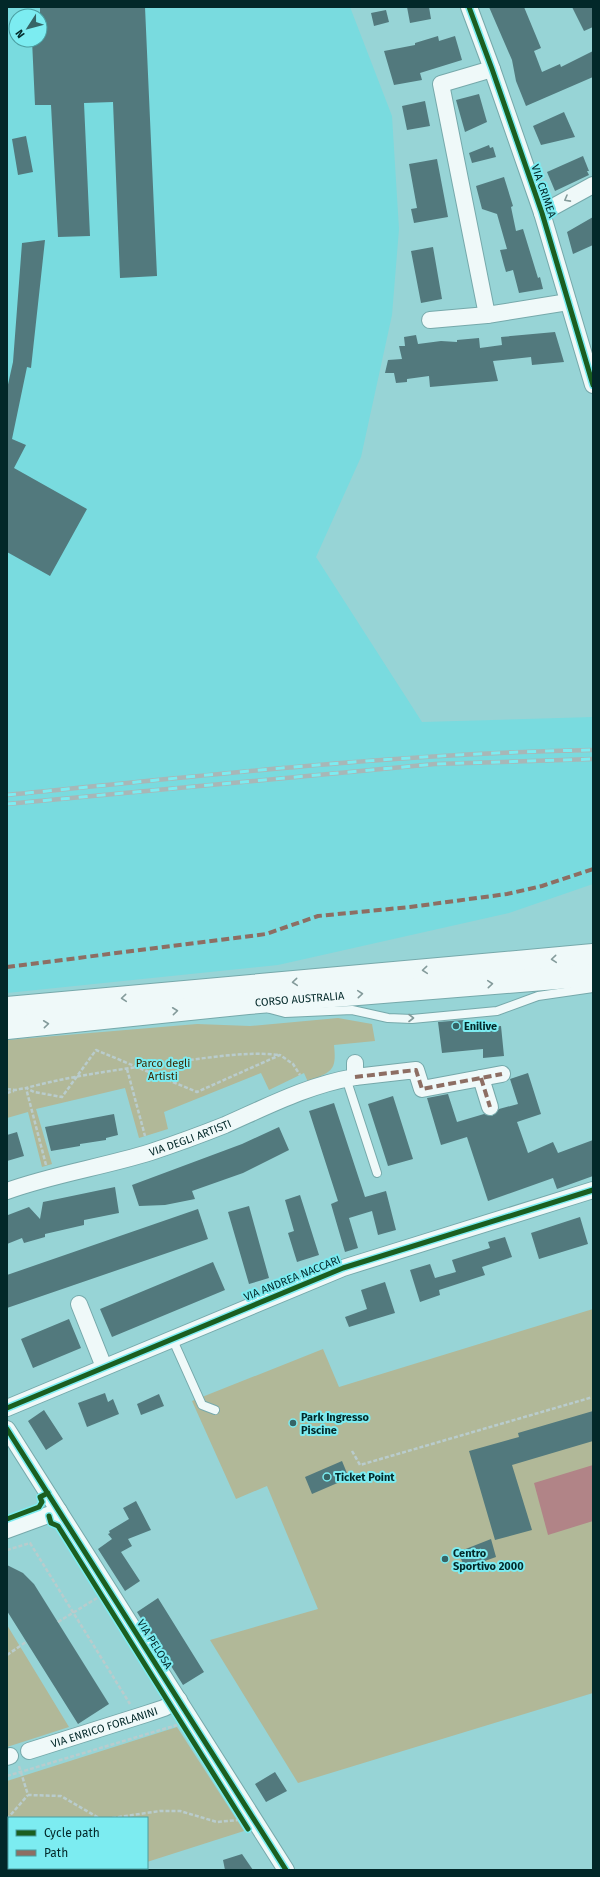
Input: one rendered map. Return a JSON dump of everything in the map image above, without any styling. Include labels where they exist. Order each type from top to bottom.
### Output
[{"type":"highway","name":"CORSO AUSTRALIA","points":[[7,1008],[593,955]]},
{"type":"highway","name":"CORSO AUSTRALIA","points":[[7,1028],[248,1003],[593,975]]},
{"type":"street","name":"VIA CRIMEA","points":[[469,7],[542,213],[593,385]]},
{"type":"street","points":[[487,315],[441,84],[492,69]]},
{"type":"street","points":[[542,213],[593,185]]},
{"type":"street","points":[[430,320],[487,315],[568,302]]},
{"type":"street","name":"VIA DEGLI ARTISTI","points":[[7,1191],[49,1178],[150,1152],[225,1124],[306,1089],[352,1073],[416,1070],[422,1088],[481,1078]]},
{"type":"street","points":[[490,1107],[481,1078],[502,1074]]},
{"type":"street","name":"VIA ANDREA NACCARI","points":[[7,1408],[343,1268],[593,1190]]},
{"type":"street","points":[[79,1304],[104,1367]]},
{"type":"street","name":"VIA PELOSA","points":[[7,1428],[286,1870]]},
{"type":"street","points":[[7,1530],[59,1511]]},
{"type":"street","name":"VIA ENRICO FORLANINI","points":[[15,1756],[164,1708],[179,1700]]},
{"type":"lane","points":[[248,1003],[285,1013],[352,1010],[388,1018],[412,1018],[497,1011],[538,996],[593,988]]},
{"type":"lane","points":[[352,1073],[377,1173]]},
{"type":"lane","points":[[172,1338],[202,1405],[215,1410]]},
{"type":"path","points":[[26,1088],[34,1092],[62,1097],[96,1050],[197,1092],[280,1055]]},
{"type":"path","points":[[7,1093],[77,1077],[127,1068],[209,1057],[266,1053],[280,1055],[293,1064],[300,1075]]},
{"type":"path","points":[[127,1068],[145,1136]]},
{"type":"path","points":[[26,1088],[49,1178]]},
{"type":"path","points":[[7,1089],[15,1090]]},
{"type":"path","points":[[352,1451],[360,1465],[593,1397]]},
{"type":"path","points":[[7,1550],[30,1543],[134,1710]]},
{"type":"path","points":[[58,1622],[101,1595]]},
{"type":"path","points":[[7,1654],[26,1642]]},
{"type":"path","points":[[7,1776],[182,1723]]},
{"type":"path","points":[[15,1756],[28,1795]]},
{"type":"path","points":[[28,1795],[61,1796],[97,1817]]},
{"type":"path","points":[[9,1817],[28,1795]]},
{"type":"path","points":[[119,1817],[160,1811],[180,1811],[217,1822],[243,1820]]},
{"type":"shaded area","points":[[7,7],[350,7],[392,116],[399,229],[392,315],[361,457],[316,557],[422,722],[593,717],[593,884],[509,913],[278,965],[7,993]]},
{"type":"shaded area","points":[[593,1465],[593,1521],[548,1535],[534,1483]]},
{"type":"green space","name":"Parco degli Artisti","points":[[338,1018],[372,1024],[375,1041],[334,1045],[335,1054],[331,1070],[308,1082],[304,1073],[269,1090],[261,1073],[164,1112],[168,1129],[139,1138],[125,1088],[36,1109],[52,1164],[42,1167],[28,1112],[7,1118],[7,1040],[197,1024],[250,1026]]},
{"type":"green space","name":"Centro Sportivo 2000","points":[[593,1309],[593,1693],[298,1783],[210,1640],[318,1609],[267,1486],[236,1499],[192,1401],[323,1349],[339,1387]]},
{"type":"green space","points":[[7,1625],[69,1727],[7,1747]]},
{"type":"green space","points":[[177,1727],[244,1831],[148,1862],[148,1817],[8,1817],[8,1869],[124,1869],[7,1870],[7,1781]]},
{"type":"building","points":[[145,7],[157,276],[120,278],[113,102],[84,103],[90,236],[58,237],[51,105],[35,105],[32,48],[48,48],[48,8],[40,8]]},
{"type":"building","points":[[407,7],[429,7],[431,19],[410,23]]},
{"type":"building","points":[[489,7],[524,7],[541,48],[534,51],[542,72],[560,64],[561,67],[593,51],[593,77],[526,106],[516,81],[512,60]]},
{"type":"building","points":[[572,7],[593,7],[593,27],[584,31]]},
{"type":"building","points":[[386,10],[389,22],[374,26],[371,13]]},
{"type":"building","points":[[438,36],[439,41],[455,36],[462,60],[420,73],[422,80],[394,85],[384,51],[415,45],[415,43]]},
{"type":"building","points":[[479,94],[487,122],[465,132],[456,100]]},
{"type":"building","points":[[425,101],[430,126],[407,130],[402,106]]},
{"type":"building","points":[[564,112],[575,137],[541,145],[533,126]]},
{"type":"building","points":[[26,136],[33,172],[18,175],[12,139]]},
{"type":"building","points":[[489,145],[490,148],[493,147],[496,157],[472,163],[469,153]]},
{"type":"building","points":[[583,156],[589,171],[587,171],[589,175],[555,191],[547,172]]},
{"type":"building","points":[[437,159],[448,217],[414,223],[411,209],[417,208],[409,164]]},
{"type":"building","points":[[504,177],[513,206],[511,207],[516,231],[523,229],[538,278],[540,277],[543,289],[519,293],[513,270],[506,272],[504,265],[500,250],[507,249],[497,214],[482,209],[476,186]]},
{"type":"building","points":[[593,217],[593,245],[573,254],[567,232]]},
{"type":"building","points":[[45,240],[31,368],[27,367],[12,439],[26,445],[14,468],[87,509],[50,576],[7,552],[7,389],[13,362],[22,243]]},
{"type":"building","points":[[433,247],[442,299],[421,303],[411,251]]},
{"type":"building","points":[[555,332],[564,362],[532,365],[531,357],[493,361],[498,381],[430,387],[429,376],[407,379],[407,382],[396,383],[394,373],[385,373],[388,360],[402,359],[399,346],[405,346],[404,337],[416,335],[418,344],[441,341],[457,342],[457,340],[479,338],[480,348],[502,345],[501,337]]},
{"type":"building","points":[[464,1020],[465,1029],[501,1026],[504,1056],[483,1058],[483,1049],[442,1053],[438,1022]]},
{"type":"building","points":[[528,1073],[541,1114],[517,1122],[528,1153],[553,1142],[558,1153],[593,1140],[593,1176],[557,1189],[553,1178],[488,1201],[467,1137],[441,1145],[427,1098],[448,1094],[457,1122],[484,1114],[492,1116],[499,1109],[518,1104],[510,1079]]},
{"type":"building","points":[[393,1096],[413,1159],[388,1166],[368,1104]]},
{"type":"building","points":[[334,1103],[365,1197],[386,1191],[396,1230],[378,1235],[372,1211],[349,1218],[358,1248],[345,1252],[331,1204],[338,1201],[309,1111]]},
{"type":"building","points":[[114,1114],[118,1135],[106,1138],[106,1140],[51,1151],[45,1127]]},
{"type":"building","points":[[279,1127],[289,1150],[243,1173],[192,1191],[195,1199],[165,1205],[139,1206],[132,1185],[242,1144]]},
{"type":"building","points":[[17,1132],[24,1156],[7,1161],[7,1135]]},
{"type":"building","points":[[115,1187],[119,1213],[84,1220],[84,1225],[45,1234],[45,1237],[24,1243],[22,1238],[7,1244],[8,1215],[29,1207],[40,1219],[43,1202]]},
{"type":"building","points":[[300,1195],[319,1255],[297,1262],[288,1233],[294,1231],[285,1200]]},
{"type":"building","points":[[249,1206],[269,1278],[249,1284],[228,1212]]},
{"type":"building","points":[[198,1209],[208,1239],[7,1308],[7,1275]]},
{"type":"building","points":[[580,1217],[588,1244],[539,1259],[531,1233]]},
{"type":"building","points":[[505,1237],[512,1257],[482,1267],[485,1275],[439,1290],[440,1295],[420,1302],[410,1270],[430,1264],[435,1278],[456,1272],[452,1260],[490,1248],[488,1242]]},
{"type":"building","points":[[213,1262],[225,1290],[112,1337],[100,1309]]},
{"type":"building","points":[[385,1282],[395,1313],[349,1327],[345,1317],[367,1309],[361,1290]]},
{"type":"building","points":[[69,1319],[81,1348],[33,1368],[21,1339]]},
{"type":"building","points":[[105,1393],[108,1402],[113,1399],[119,1414],[87,1427],[78,1403]]},
{"type":"building","points":[[159,1394],[164,1406],[141,1415],[137,1404]]},
{"type":"building","points":[[44,1410],[63,1439],[46,1450],[28,1421]]},
{"type":"building","points":[[593,1411],[593,1441],[512,1465],[532,1530],[495,1540],[469,1451],[519,1437],[518,1433]]},
{"type":"building","name":"Ticket Point","points":[[342,1461],[349,1478],[312,1494],[305,1477]]},
{"type":"building","points":[[136,1501],[151,1530],[128,1539],[132,1546],[121,1552],[140,1581],[125,1591],[98,1549],[112,1539],[108,1534],[110,1533],[109,1531],[129,1519],[123,1508]]},
{"type":"building","points":[[491,1539],[496,1557],[465,1568],[458,1552]]},
{"type":"building","points":[[7,1565],[23,1573],[34,1584],[109,1704],[78,1724],[7,1611]]},
{"type":"building","points":[[158,1598],[204,1672],[183,1685],[137,1612]]},
{"type":"building","points":[[275,1772],[287,1791],[266,1802],[255,1784]]},
{"type":"building","points":[[242,1854],[253,1870],[225,1870],[223,1860]]},
{"type":"railway","points":[[7,795],[300,766],[446,756],[593,750]]},
{"type":"railway","points":[[7,804],[435,764],[593,759]]},
{"type":"marked path","points":[[7,967],[266,934],[318,916],[410,907],[507,894],[542,886],[593,869]]},
{"type":"marked path","points":[[355,1077],[416,1070],[422,1089],[502,1074]]},
{"type":"marked path","points":[[481,1078],[490,1107]]},
{"type":"cycle path","points":[[469,7],[542,213],[593,385]]},
{"type":"cycle path","points":[[7,1408],[343,1268],[593,1190]]},
{"type":"cycle path","points":[[7,1429],[286,1870]]},
{"type":"cycle path","points":[[7,1519],[39,1507],[42,1502],[40,1497],[48,1493]]},
{"type":"cycle path","points":[[49,1516],[51,1523],[58,1526],[248,1829]]},
{"type":"place","name":"Enilive","points":[[456,1026]]},
{"type":"place","name":"Park Ingresso Piscine","points":[[293,1423]]},
{"type":"place","name":"Ticket Point","points":[[327,1477]]},
{"type":"place","name":"Centro Sportivo 2000","points":[[445,1559]]}]
